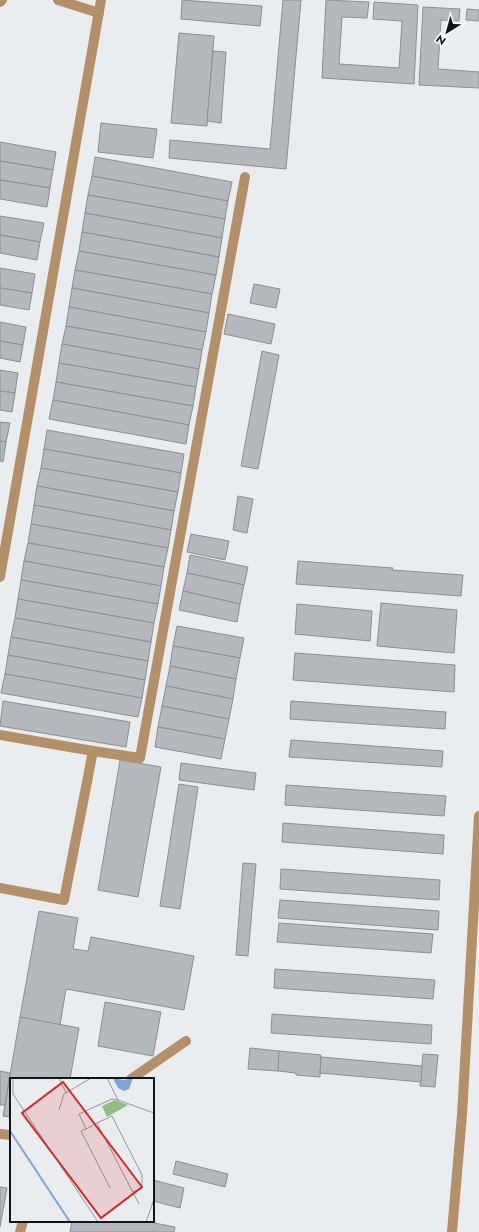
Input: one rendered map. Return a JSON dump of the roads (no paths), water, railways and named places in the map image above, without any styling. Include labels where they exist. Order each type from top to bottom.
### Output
[{"type":"lane","points":[[58,0],[99,13]]},
{"type":"lane","points":[[0,577],[102,0]]},
{"type":"lane","points":[[0,735],[140,758],[245,177]]},
{"type":"lane","points":[[0,888],[64,900],[93,751]]},
{"type":"lane","points":[[452,1232],[462,1115],[479,816]]},
{"type":"lane","points":[[132,1078],[186,1041]]},
{"type":"lane","points":[[0,1134],[10,1135]]},
{"type":"lane","points":[[20,1232],[23,1222]]}]
